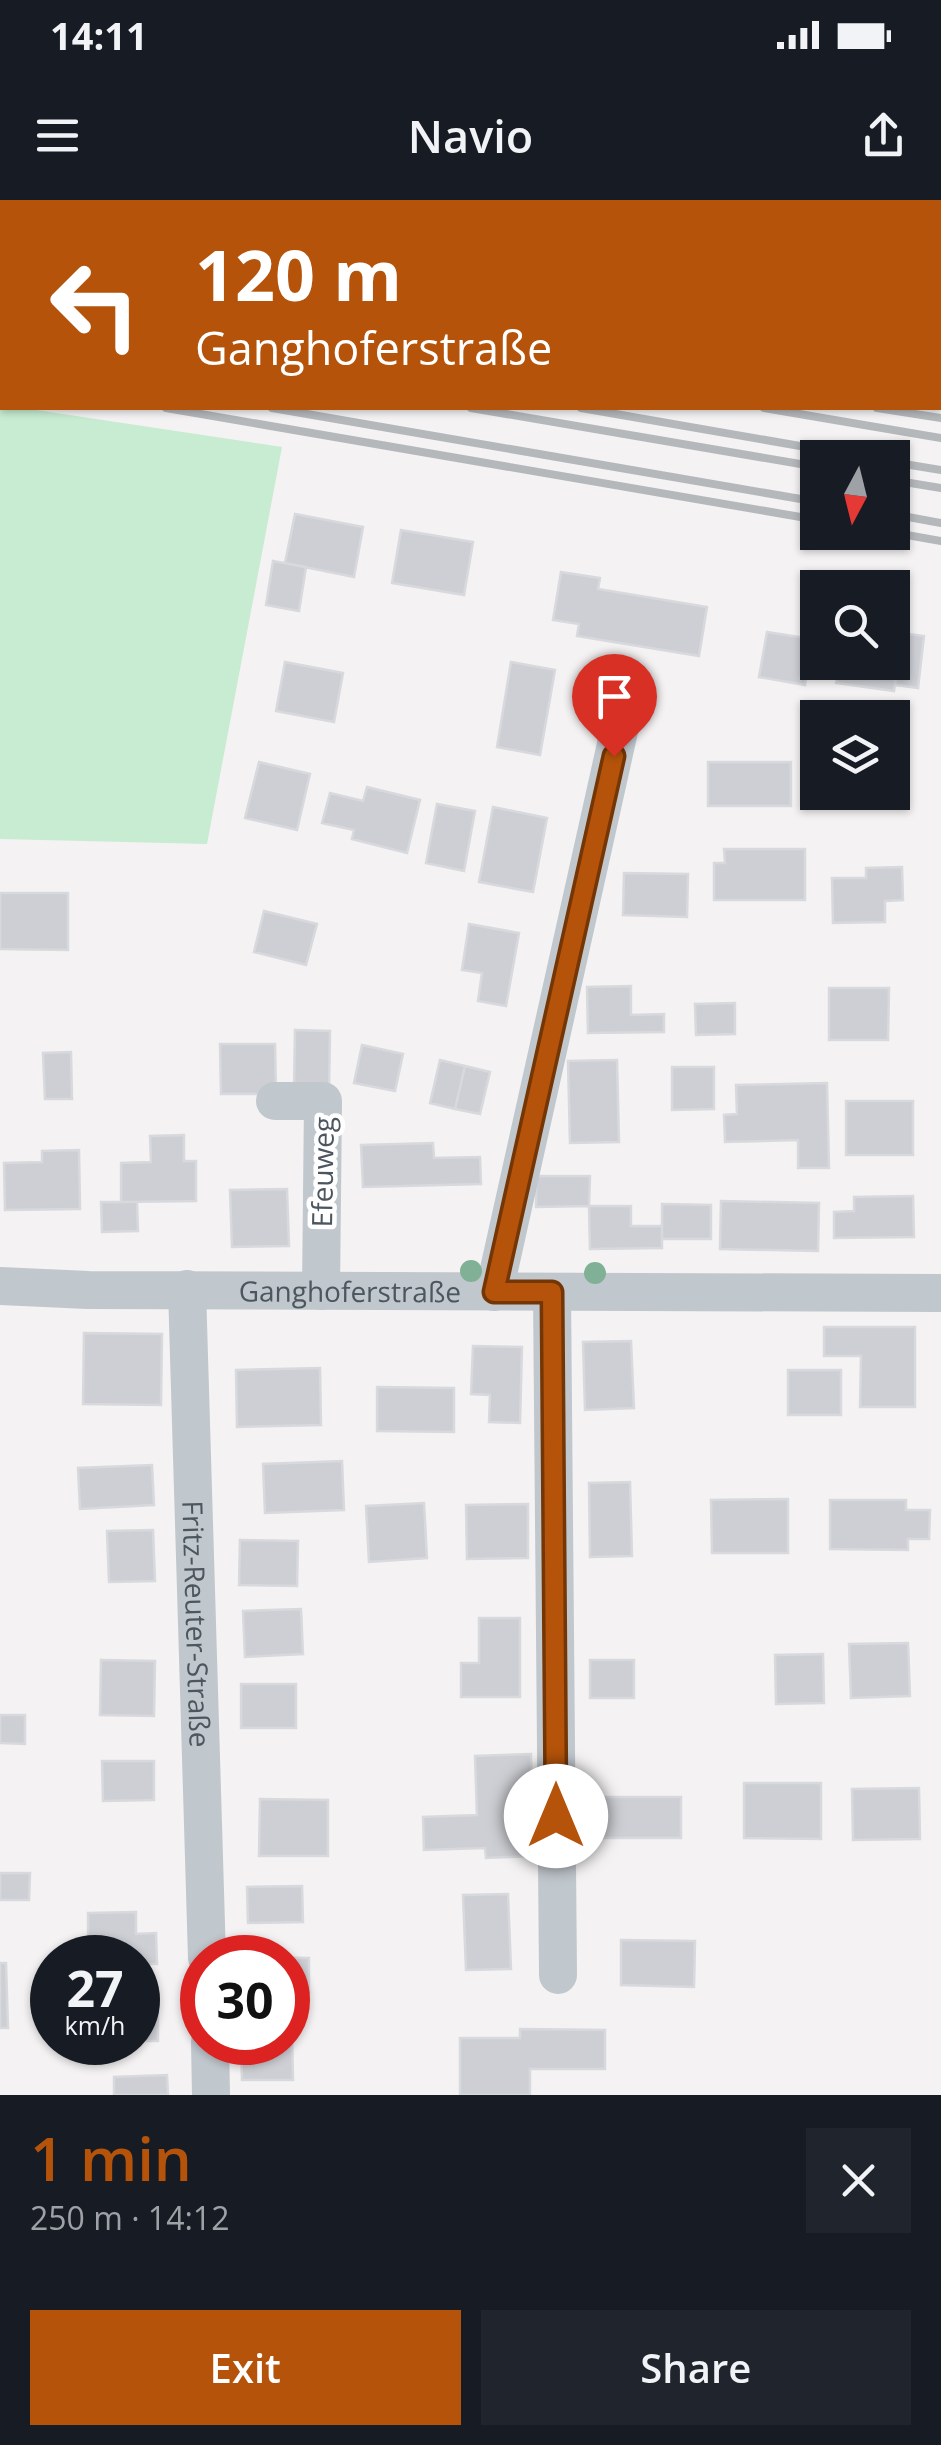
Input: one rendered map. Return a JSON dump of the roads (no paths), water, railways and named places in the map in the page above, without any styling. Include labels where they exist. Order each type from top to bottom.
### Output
[{"type":"street","points":[[494,1292],[627,695]]},
{"type":"street","name":"Efeuweg","points":[[275,1101],[323,1102],[321,1290]]},
{"type":"street","name":"Ganghoferstraße","points":[[0,1286],[941,1293]]},
{"type":"street","name":"Fritz-Reuter-Straße","points":[[187,1289],[206,1935]]},
{"type":"street","points":[[552,1292],[558,1975]]},
{"type":"street","points":[[211,2065],[212,2095]]},
{"type":"railway","points":[[178,410],[800,517]]},
{"type":"railway","points":[[284,410],[800,499]]},
{"type":"railway","points":[[483,410],[800,464]]},
{"type":"railway","points":[[593,410],[800,446]]},
{"type":"railway","points":[[776,410],[941,438]]},
{"type":"railway","points":[[890,410],[941,418]]},
{"type":"railway","points":[[910,465],[941,470]]},
{"type":"railway","points":[[910,483],[941,488]]},
{"type":"railway","points":[[910,517],[941,523]]},
{"type":"railway","points":[[910,536],[941,541]]}]
